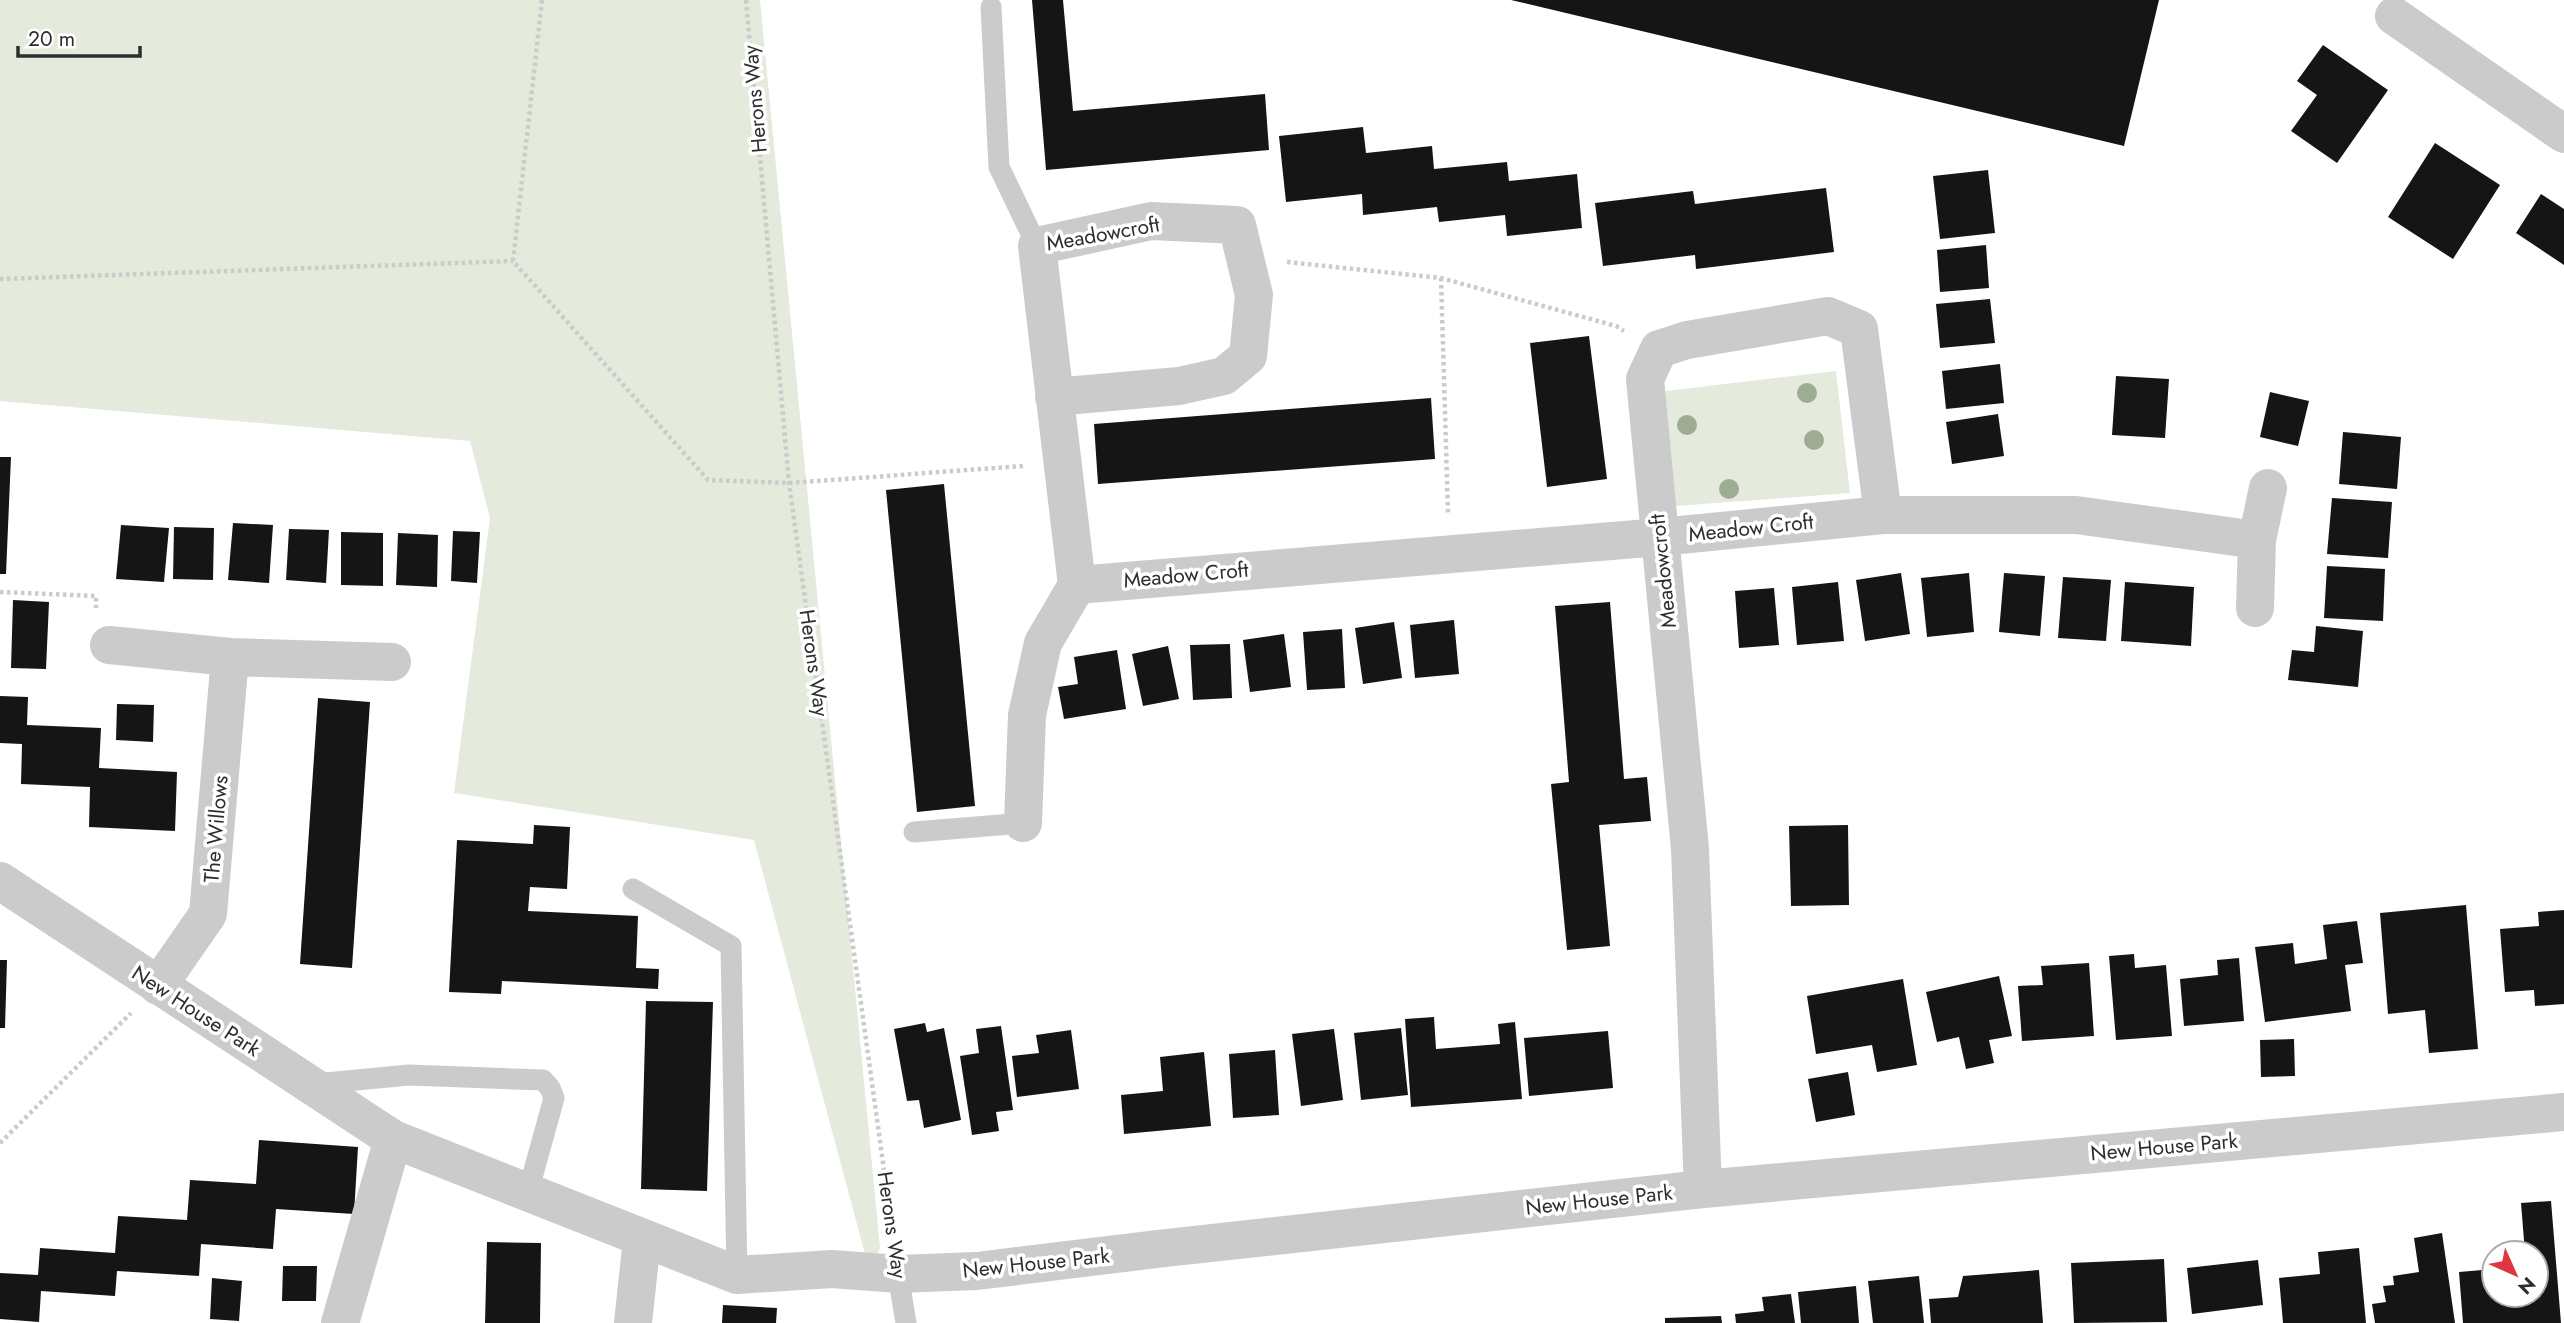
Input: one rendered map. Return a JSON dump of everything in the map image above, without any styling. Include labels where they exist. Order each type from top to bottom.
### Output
[{"type":"street","points":[[2394,16],[2564,134]]},
{"type":"street","name":"Meadowcroft","points":[[1054,397],[1179,386],[1224,376],[1248,356],[1254,295],[1237,225],[1151,221],[1037,246],[1054,397],[1077,585]]},
{"type":"street","points":[[1659,349],[1687,340],[1828,316],[1859,329],[1883,515]]},
{"type":"street","name":"Meadowcroft","points":[[1659,349],[1645,379],[1690,849],[1703,1189]]},
{"type":"street","points":[[2255,608],[2258,540],[2268,488]]},
{"type":"street","name":"Meadow Croft","points":[[1077,585],[1450,552],[1660,537],[1883,515],[2076,515],[2258,540]]},
{"type":"street","points":[[1023,823],[1027,716],[1043,643],[1077,585]]},
{"type":"street","points":[[109,645],[230,657],[392,662]]},
{"type":"street","name":"The Willows","points":[[158,986],[208,915],[230,657]]},
{"type":"street","name":"New House Park","points":[[0,881],[393,1139],[737,1275],[832,1269],[898,1275],[977,1271],[1703,1189],[2564,1112]]},
{"type":"street","points":[[340,1323],[393,1139]]},
{"type":"street","points":[[634,1323],[642,1239]]},
{"type":"lane","points":[[990,7],[999,167],[1037,246]]},
{"type":"lane","points":[[914,832],[1023,823]]},
{"type":"lane","points":[[633,889],[732,946],[737,1275]]},
{"type":"lane","points":[[308,1085],[409,1075],[543,1080],[554,1098],[528,1192]]},
{"type":"lane","name":"Herons Way","points":[[898,1275],[906,1323]]},
{"type":"path","points":[[542,0],[513,261],[708,480],[789,483],[1062,463]]},
{"type":"path","name":"Herons Way","points":[[746,0],[789,483],[898,1275]]},
{"type":"path","points":[[1245,257],[1441,278],[1616,326],[1659,349]]},
{"type":"path","points":[[0,279],[513,261]]},
{"type":"path","points":[[1441,278],[1450,552]]},
{"type":"path","points":[[0,592],[96,596],[97,629],[109,645]]},
{"type":"path","points":[[0,1143],[158,986]]},
{"type":"green space","points":[[0,0],[760,0],[880,1248],[869,1269],[754,840],[454,793],[490,518],[470,441],[0,401]]},
{"type":"green space","points":[[1836,371],[1850,493],[1676,506],[1665,391]]},
{"type":"building","points":[[1032,0],[1063,0],[1073,111],[1265,94],[1269,150],[1046,170]]},
{"type":"building","points":[[1511,0],[2159,0],[2124,146]]},
{"type":"building","points":[[2323,45],[2388,90],[2337,163],[2291,131],[2317,95],[2297,81]]},
{"type":"building","points":[[1363,127],[1366,153],[1432,146],[1434,169],[1507,162],[1509,181],[1577,174],[1582,228],[1507,236],[1505,215],[1439,222],[1437,207],[1363,215],[1362,194],[1286,202],[1279,136]]},
{"type":"building","points":[[2435,143],[2500,185],[2453,259],[2388,217]]},
{"type":"building","points":[[1988,170],[1995,233],[1940,239],[1933,176]]},
{"type":"building","points":[[1826,188],[1834,252],[1696,269],[1695,255],[1603,266],[1595,203],[1693,191],[1695,204]]},
{"type":"building","points":[[2541,194],[2564,209],[2564,265],[2516,233]]},
{"type":"building","points":[[1986,245],[1989,288],[1940,292],[1937,250]]},
{"type":"building","points":[[1990,299],[1995,343],[1940,348],[1936,304]]},
{"type":"building","points":[[1589,336],[1607,479],[1547,487],[1530,343]]},
{"type":"building","points":[[2000,364],[2004,403],[1946,409],[1942,371]]},
{"type":"building","points":[[2116,376],[2169,379],[2165,438],[2112,435]]},
{"type":"building","points":[[2270,392],[2309,401],[2298,446],[2260,437]]},
{"type":"building","points":[[1431,398],[1435,459],[1098,484],[1094,424]]},
{"type":"building","points":[[1998,414],[2004,456],[1952,464],[1946,422]]},
{"type":"building","points":[[2343,432],[2401,437],[2397,489],[2339,484]]},
{"type":"building","points":[[0,457],[11,457],[6,574],[0,574]]},
{"type":"building","points":[[944,484],[975,806],[917,812],[886,490]]},
{"type":"building","points":[[2332,498],[2392,502],[2388,558],[2327,554]]},
{"type":"building","points":[[233,523],[273,525],[269,583],[228,580]]},
{"type":"building","points":[[121,525],[169,528],[164,582],[116,579]]},
{"type":"building","points":[[174,527],[214,528],[213,580],[173,579]]},
{"type":"building","points":[[289,529],[329,530],[326,583],[286,580]]},
{"type":"building","points":[[453,531],[480,532],[477,583],[451,581]]},
{"type":"building","points":[[341,532],[383,533],[383,586],[341,585]]},
{"type":"building","points":[[398,533],[438,535],[437,587],[396,585]]},
{"type":"building","points":[[2327,566],[2385,569],[2383,621],[2324,618]]},
{"type":"building","points":[[1901,573],[1910,634],[1865,641],[1856,580]]},
{"type":"building","points":[[1969,573],[1974,632],[1927,637],[1921,578]]},
{"type":"building","points":[[2004,573],[2045,576],[2040,636],[1999,632]]},
{"type":"building","points":[[2063,577],[2111,580],[2106,641],[2058,638]]},
{"type":"building","points":[[1838,582],[1844,641],[1797,645],[1792,587]]},
{"type":"building","points":[[2125,582],[2194,587],[2191,646],[2121,641]]},
{"type":"building","points":[[1774,588],[1779,645],[1739,648],[1735,591]]},
{"type":"building","points":[[13,600],[49,602],[46,669],[11,668]]},
{"type":"building","points":[[1610,602],[1624,779],[1647,777],[1651,821],[1599,825],[1610,946],[1567,950],[1551,784],[1569,782],[1555,606]]},
{"type":"building","points":[[1454,620],[1459,674],[1415,678],[1410,625]]},
{"type":"building","points":[[1394,622],[1402,678],[1363,684],[1355,628]]},
{"type":"building","points":[[2316,626],[2363,631],[2358,687],[2288,680],[2292,650],[2314,652]]},
{"type":"building","points":[[1342,629],[1345,688],[1307,690],[1303,632]]},
{"type":"building","points":[[1284,634],[1291,687],[1250,692],[1243,640]]},
{"type":"building","points":[[1230,644],[1232,698],[1193,700],[1190,645]]},
{"type":"building","points":[[1168,646],[1179,699],[1143,706],[1132,654]]},
{"type":"building","points":[[1117,650],[1126,709],[1064,719],[1058,687],[1078,684],[1074,657]]},
{"type":"building","points":[[0,696],[28,697],[27,725],[101,728],[99,768],[177,772],[175,831],[89,827],[90,787],[21,784],[22,744],[0,743]]},
{"type":"building","points":[[318,698],[370,702],[352,968],[300,964]]},
{"type":"building","points":[[117,704],[154,705],[153,742],[116,740]]},
{"type":"building","points":[[534,825],[570,827],[567,889],[530,887],[528,911],[638,916],[636,968],[659,969],[658,989],[502,981],[501,994],[449,992],[457,840],[533,844]]},
{"type":"building","points":[[1848,825],[1849,905],[1791,906],[1789,826]]},
{"type":"building","points":[[2466,905],[2478,1049],[2429,1053],[2425,1010],[2388,1014],[2380,913]]},
{"type":"building","points":[[2564,910],[2564,1004],[2535,1006],[2534,990],[2505,992],[2500,929],[2539,926],[2538,912]]},
{"type":"building","points":[[2357,921],[2363,963],[2345,965],[2351,1011],[2265,1022],[2255,947],[2293,943],[2295,964],[2327,959],[2323,925]]},
{"type":"building","points":[[2134,954],[2135,968],[2166,965],[2172,1036],[2116,1040],[2109,956]]},
{"type":"building","points":[[2239,958],[2244,1021],[2184,1026],[2180,979],[2218,975],[2217,960]]},
{"type":"building","points":[[0,960],[7,960],[5,1028],[0,1028]]},
{"type":"building","points":[[2089,963],[2094,1036],[2022,1041],[2018,986],[2043,985],[2041,966]]},
{"type":"building","points":[[1999,976],[2012,1036],[1989,1040],[1994,1063],[1966,1069],[1959,1037],[1937,1042],[1926,992]]},
{"type":"building","points":[[1903,979],[1917,1065],[1877,1072],[1872,1045],[1816,1054],[1807,996]]},
{"type":"building","points":[[646,1001],[713,1002],[707,1191],[641,1189]]},
{"type":"building","points":[[1434,1017],[1436,1049],[1500,1044],[1498,1024],[1515,1022],[1522,1099],[1411,1107],[1405,1019]]},
{"type":"building","points":[[925,1023],[927,1032],[944,1028],[961,1120],[924,1128],[919,1100],[907,1101],[894,1029]]},
{"type":"building","points":[[1001,1026],[1013,1110],[996,1112],[999,1131],[972,1135],[960,1056],[979,1053],[976,1029]]},
{"type":"building","points":[[1401,1028],[1408,1095],[1361,1100],[1354,1033]]},
{"type":"building","points":[[1334,1029],[1343,1100],[1301,1106],[1292,1034]]},
{"type":"building","points":[[1071,1030],[1079,1089],[1017,1097],[1012,1056],[1039,1053],[1036,1035]]},
{"type":"building","points":[[1608,1031],[1613,1088],[1529,1096],[1524,1038]]},
{"type":"building","points":[[2294,1039],[2295,1076],[2261,1077],[2260,1040]]},
{"type":"building","points":[[1275,1050],[1279,1115],[1233,1118],[1229,1054]]},
{"type":"building","points":[[1204,1052],[1211,1126],[1124,1134],[1121,1095],[1163,1091],[1160,1057]]},
{"type":"building","points":[[1848,1072],[1855,1115],[1816,1122],[1808,1079]]},
{"type":"building","points":[[259,1140],[358,1147],[354,1214],[276,1209],[273,1249],[201,1244],[199,1276],[117,1271],[115,1296],[41,1291],[39,1322],[0,1319],[0,1273],[38,1275],[40,1248],[115,1253],[118,1216],[187,1220],[190,1180],[256,1184]]},
{"type":"building","points":[[2551,1201],[2561,1323],[2463,1323],[2459,1272],[2480,1270],[2480,1309],[2550,1309],[2550,1239],[2524,1239],[2521,1203]]},
{"type":"building","points":[[2442,1233],[2455,1323],[2375,1323],[2372,1304],[2386,1302],[2383,1286],[2394,1285],[2393,1276],[2419,1272],[2414,1238]]},
{"type":"building","points":[[487,1242],[541,1243],[540,1323],[485,1323]]},
{"type":"building","points":[[2359,1248],[2366,1323],[2283,1323],[2279,1278],[2320,1274],[2318,1252]]},
{"type":"building","points":[[2164,1259],[2167,1322],[2074,1323],[2071,1263]]},
{"type":"building","points":[[2258,1260],[2263,1305],[2192,1314],[2187,1268]]},
{"type":"building","points":[[283,1266],[317,1266],[316,1301],[282,1301]]},
{"type":"building","points":[[2039,1270],[2043,1323],[1931,1323],[1929,1299],[1958,1297],[1963,1276]]},
{"type":"building","points":[[1919,1276],[1924,1323],[1873,1323],[1868,1281]]},
{"type":"building","points":[[212,1278],[242,1281],[239,1321],[210,1319]]},
{"type":"building","points":[[1856,1286],[1859,1323],[1801,1323],[1798,1292]]},
{"type":"building","points":[[1791,1294],[1795,1323],[1736,1323],[1735,1314],[1764,1311],[1762,1297]]},
{"type":"building","points":[[723,1305],[777,1308],[776,1323],[722,1323]]},
{"type":"building","points":[[1721,1316],[1722,1323],[1665,1323],[1665,1318]]}]
